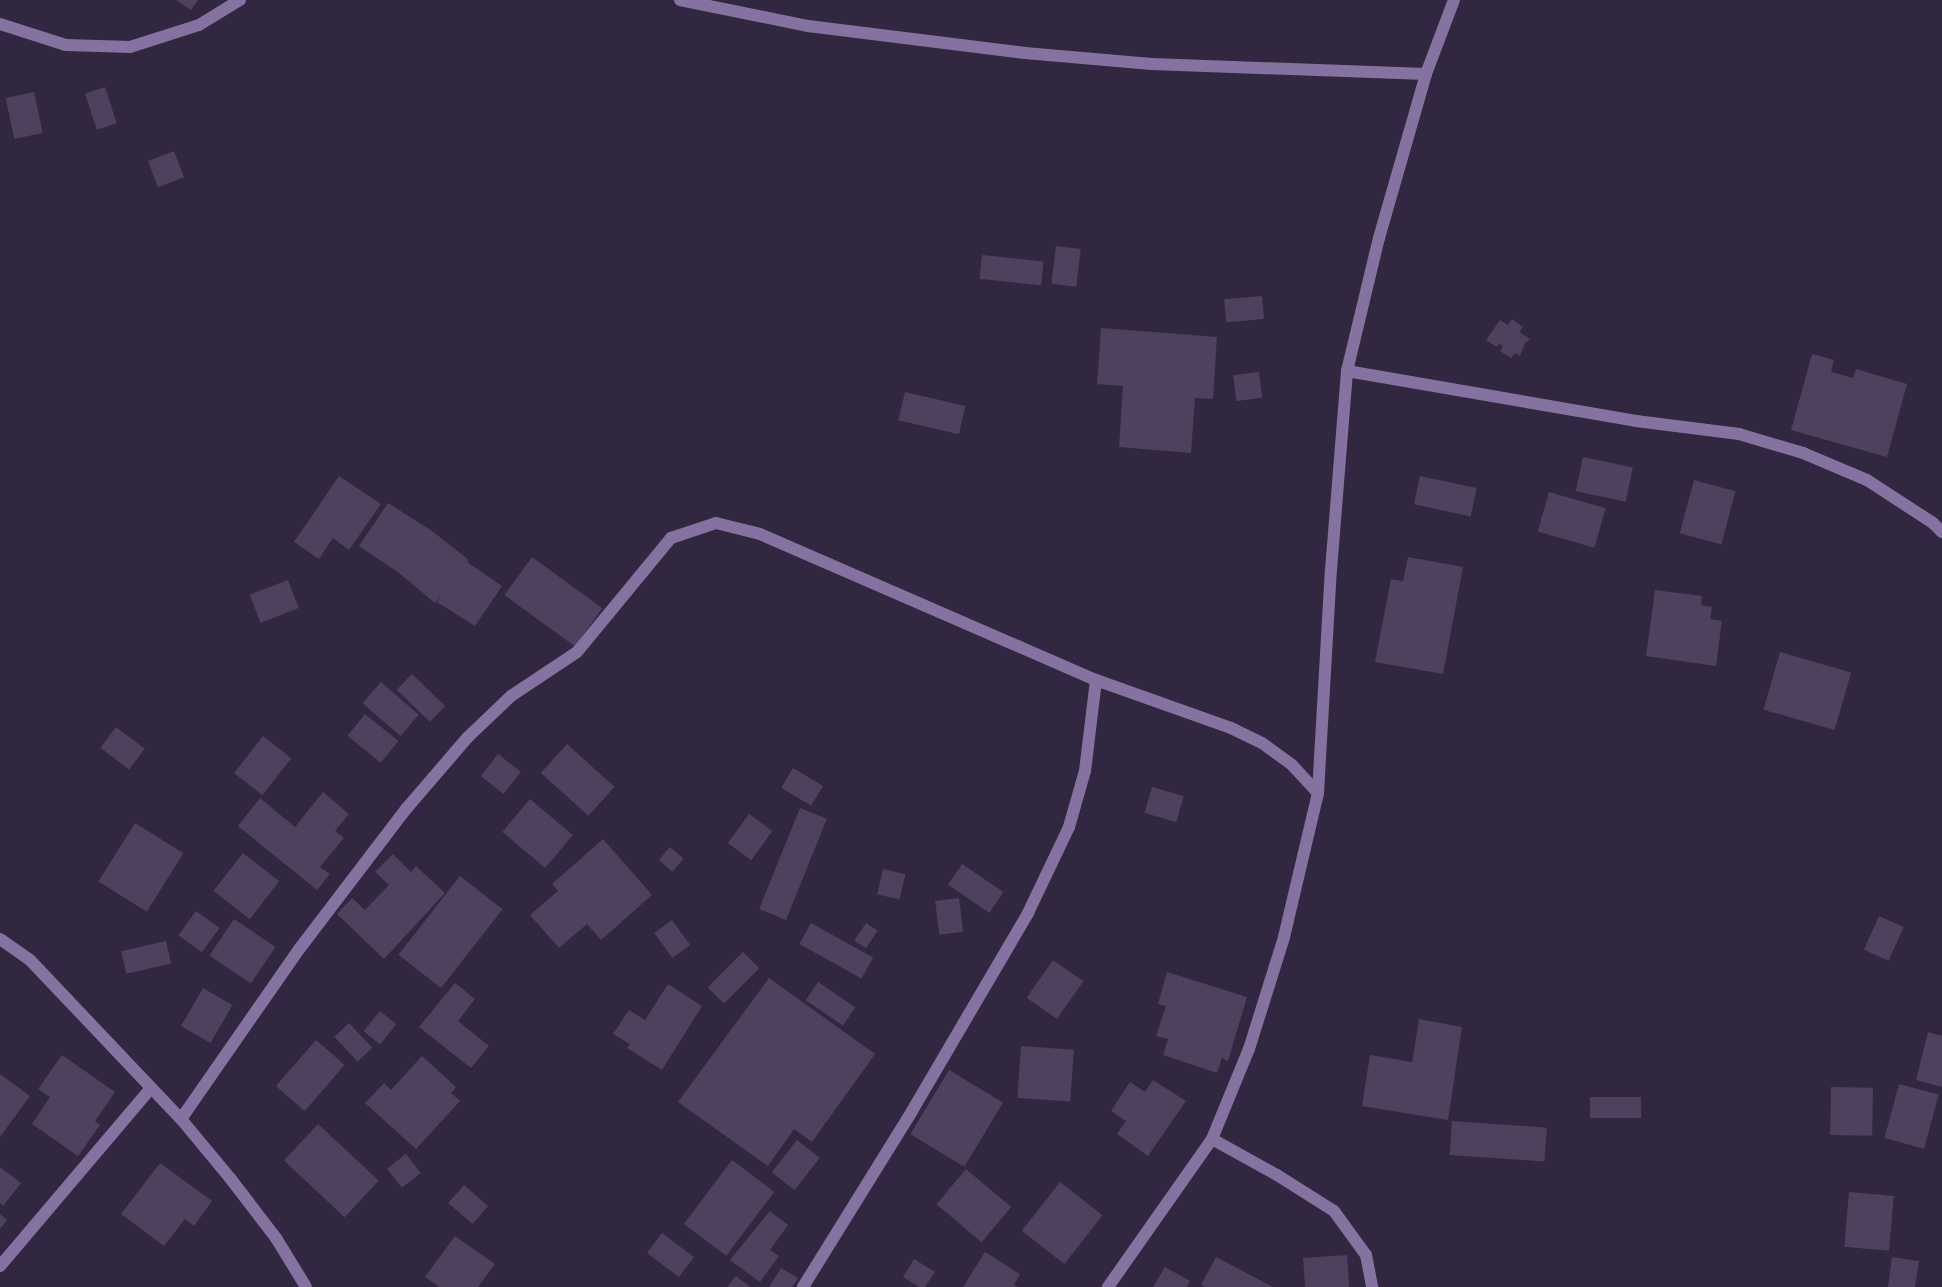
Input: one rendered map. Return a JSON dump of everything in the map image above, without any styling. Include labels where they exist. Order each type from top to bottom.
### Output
[{"type":"street","points":[[0,24],[66,45],[130,47],[199,25],[240,0]]},
{"type":"street","points":[[680,0],[808,26],[1025,53],[1152,64],[1426,74]]},
{"type":"street","points":[[1107,1287],[1212,1139],[1249,1049],[1284,937],[1318,793],[1331,570],[1347,371],[1379,238],[1426,74],[1454,0]]},
{"type":"street","points":[[1347,371],[1636,421],[1739,434],[1803,453],[1867,480],[1933,523],[1942,532]]},
{"type":"street","points":[[181,1119],[300,948],[406,808],[467,738],[511,696],[577,652],[671,538],[716,523],[760,534],[1096,680],[1231,728],[1263,743],[1292,765],[1318,793]]},
{"type":"street","points":[[803,1287],[912,1112],[1028,913],[1069,826],[1086,771],[1096,680]]},
{"type":"street","points":[[0,939],[30,960],[181,1119],[231,1178],[276,1238],[306,1287]]},
{"type":"street","points":[[0,1266],[151,1088]]},
{"type":"street","points":[[1212,1139],[1277,1175],[1334,1211],[1366,1255],[1372,1287]]},
{"type":"building","points":[[176,0],[198,0],[191,10]]},
{"type":"building","points":[[105,87],[117,123],[97,130],[85,93]]},
{"type":"building","points":[[34,92],[43,133],[14,139],[6,98]]},
{"type":"building","points":[[174,151],[184,177],[158,187],[148,161]]},
{"type":"building","points":[[1056,246],[1081,249],[1076,287],[1051,284]]},
{"type":"building","points":[[982,255],[1044,261],[1041,285],[979,279]]},
{"type":"building","points":[[1262,296],[1264,319],[1226,322],[1224,299]]},
{"type":"building","points":[[1512,319],[1523,327],[1519,332],[1530,339],[1525,343],[1520,356],[1515,353],[1511,358],[1500,351],[1503,346],[1499,344],[1497,347],[1486,340],[1500,320],[1508,325]]},
{"type":"building","points":[[1101,328],[1217,337],[1213,399],[1195,398],[1191,453],[1119,447],[1123,386],[1097,384]]},
{"type":"building","points":[[1812,354],[1834,360],[1831,372],[1853,378],[1856,369],[1907,384],[1887,457],[1791,430]]},
{"type":"building","points":[[1259,372],[1262,398],[1236,401],[1233,375]]},
{"type":"building","points":[[905,392],[965,406],[959,434],[898,420]]},
{"type":"building","points":[[1583,457],[1633,468],[1626,502],[1576,491]]},
{"type":"building","points":[[339,476],[381,504],[349,550],[333,538],[319,559],[294,542]]},
{"type":"building","points":[[1420,476],[1477,488],[1471,516],[1414,504]]},
{"type":"building","points":[[1694,480],[1736,491],[1721,544],[1680,533]]},
{"type":"building","points":[[1549,492],[1606,508],[1594,548],[1538,531]]},
{"type":"building","points":[[388,503],[432,531],[469,560],[467,562],[502,586],[475,626],[437,602],[442,594],[435,603],[399,573],[359,546]]},
{"type":"building","points":[[532,557],[602,608],[575,646],[504,595]]},
{"type":"building","points":[[1408,557],[1463,567],[1443,674],[1375,662],[1391,579],[1403,581]]},
{"type":"building","points":[[288,580],[299,608],[260,623],[250,595]]},
{"type":"building","points":[[1655,590],[1702,596],[1701,605],[1712,607],[1710,619],[1722,621],[1716,666],[1646,656]]},
{"type":"building","points":[[1780,652],[1851,672],[1835,730],[1763,710]]},
{"type":"building","points":[[412,674],[445,706],[430,722],[397,690]]},
{"type":"building","points":[[381,682],[419,715],[400,736],[363,703]]},
{"type":"building","points":[[365,714],[398,741],[381,763],[347,736]]},
{"type":"building","points":[[116,727],[145,749],[129,769],[100,748]]},
{"type":"building","points":[[263,736],[291,758],[262,795],[234,773]]},
{"type":"building","points":[[567,744],[615,787],[588,816],[541,773]]},
{"type":"building","points":[[498,754],[521,772],[504,794],[481,776]]},
{"type":"building","points":[[793,768],[823,786],[811,806],[781,788]]},
{"type":"building","points":[[1152,787],[1184,796],[1176,822],[1145,813]]},
{"type":"building","points":[[323,792],[349,814],[335,831],[344,838],[320,867],[330,874],[317,890],[238,826],[260,798],[295,827]]},
{"type":"building","points":[[530,799],[573,835],[545,868],[502,832]]},
{"type":"building","points":[[800,808],[827,819],[786,920],[759,909]]},
{"type":"building","points":[[749,814],[772,831],[751,860],[728,843]]},
{"type":"building","points":[[135,823],[183,853],[147,912],[98,882]]},
{"type":"building","points":[[603,839],[652,895],[601,940],[587,924],[559,948],[530,915],[558,891],[552,884]]},
{"type":"building","points":[[670,847],[684,859],[672,872],[659,860]]},
{"type":"building","points":[[243,853],[279,881],[250,919],[213,891]]},
{"type":"building","points":[[393,854],[411,872],[416,866],[445,893],[384,959],[337,914],[352,898],[365,910],[389,885],[375,872]]},
{"type":"building","points":[[962,864],[1003,892],[989,913],[948,885]]},
{"type":"building","points":[[883,869],[905,874],[900,900],[877,894]]},
{"type":"building","points":[[460,876],[503,909],[441,988],[398,955]]},
{"type":"building","points":[[959,898],[963,932],[939,935],[935,901]]},
{"type":"building","points":[[196,911],[219,928],[202,952],[178,935]]},
{"type":"building","points":[[1879,916],[1904,927],[1889,961],[1864,950]]},
{"type":"building","points":[[234,919],[275,947],[251,983],[209,955]]},
{"type":"building","points":[[672,920],[690,945],[672,958],[654,933]]},
{"type":"building","points":[[811,923],[873,957],[861,978],[799,944]]},
{"type":"building","points":[[866,923],[878,931],[866,948],[854,940]]},
{"type":"building","points":[[166,941],[171,963],[126,974],[121,951]]},
{"type":"building","points":[[743,952],[759,968],[724,1004],[708,987]]},
{"type":"building","points":[[1053,960],[1083,981],[1057,1019],[1027,998]]},
{"type":"building","points":[[1167,972],[1247,997],[1228,1061],[1222,1058],[1217,1073],[1163,1055],[1168,1039],[1156,1036],[1166,1006],[1158,1004]]},
{"type":"building","points":[[769,978],[875,1054],[812,1142],[794,1129],[768,1166],[678,1102]]},
{"type":"building","points":[[818,982],[855,1007],[843,1025],[806,1000]]},
{"type":"building","points":[[455,983],[475,999],[458,1021],[489,1046],[471,1068],[419,1027]]},
{"type":"building","points":[[668,984],[702,1006],[662,1070],[627,1048],[630,1044],[613,1034],[629,1010],[645,1020]]},
{"type":"building","points":[[203,988],[232,1005],[210,1043],[181,1026]]},
{"type":"building","points":[[380,1011],[396,1024],[380,1044],[364,1031]]},
{"type":"building","points":[[1419,1019],[1462,1027],[1448,1120],[1362,1106],[1370,1055],[1412,1062]]},
{"type":"building","points":[[349,1023],[372,1048],[358,1062],[334,1037]]},
{"type":"building","points":[[1928,1032],[1942,1036],[1942,1087],[1916,1080]]},
{"type":"building","points":[[316,1040],[345,1065],[305,1111],[276,1086]]},
{"type":"building","points":[[1021,1046],[1074,1050],[1070,1102],[1017,1098]]},
{"type":"building","points":[[62,1055],[115,1092],[95,1121],[100,1125],[78,1156],[32,1124],[50,1097],[38,1089]]},
{"type":"building","points":[[422,1056],[456,1087],[451,1093],[460,1101],[416,1149],[365,1103],[384,1083],[391,1090]]},
{"type":"building","points":[[949,1070],[1003,1102],[964,1167],[910,1134]]},
{"type":"building","points":[[0,1074],[30,1096],[0,1137]]},
{"type":"building","points":[[1153,1080],[1186,1101],[1148,1156],[1117,1134],[1126,1121],[1111,1111],[1130,1082],[1145,1092]]},
{"type":"building","points":[[1899,1084],[1939,1095],[1924,1149],[1885,1138]]},
{"type":"building","points":[[1831,1087],[1873,1088],[1872,1136],[1830,1135]]},
{"type":"building","points":[[1590,1097],[1641,1097],[1641,1118],[1590,1118]]},
{"type":"building","points":[[1452,1121],[1547,1128],[1544,1162],[1450,1155]]},
{"type":"building","points":[[318,1124],[379,1181],[345,1217],[284,1161]]},
{"type":"building","points":[[797,1140],[820,1158],[795,1190],[772,1172]]},
{"type":"building","points":[[406,1154],[421,1173],[402,1188],[387,1169]]},
{"type":"building","points":[[732,1160],[774,1192],[726,1256],[684,1224]]},
{"type":"building","points":[[160,1163],[212,1201],[194,1226],[185,1219],[164,1246],[121,1214]]},
{"type":"building","points":[[0,1167],[21,1183],[3,1206],[0,1203]]},
{"type":"building","points":[[966,1169],[1011,1207],[982,1242],[936,1204]]},
{"type":"building","points":[[1060,1182],[1103,1215],[1064,1264],[1022,1231]]},
{"type":"building","points":[[464,1185],[488,1206],[472,1224],[448,1203]]},
{"type":"building","points":[[1849,1192],[1894,1196],[1889,1251],[1844,1247]]},
{"type":"building","points":[[770,1211],[788,1225],[770,1250],[779,1256],[760,1282],[730,1260]]},
{"type":"building","points":[[0,1214],[7,1220],[0,1229]]},
{"type":"building","points":[[662,1233],[694,1257],[679,1277],[647,1253]]},
{"type":"building","points":[[455,1236],[495,1264],[478,1287],[439,1287],[425,1277]]},
{"type":"building","points":[[985,1252],[1020,1274],[1014,1285],[1018,1287],[963,1287]]},
{"type":"building","points":[[1347,1255],[1349,1287],[1305,1287],[1303,1258]]},
{"type":"building","points":[[1216,1257],[1273,1287],[1205,1287],[1201,1285]]},
{"type":"building","points":[[1892,1257],[1919,1261],[1915,1287],[1888,1287]]},
{"type":"building","points":[[914,1259],[935,1272],[925,1287],[919,1287],[903,1277]]},
{"type":"building","points":[[1165,1267],[1190,1281],[1187,1287],[1153,1287]]},
{"type":"building","points":[[781,1268],[798,1278],[792,1287],[769,1287]]},
{"type":"building","points":[[736,1276],[750,1287],[727,1287]]}]
